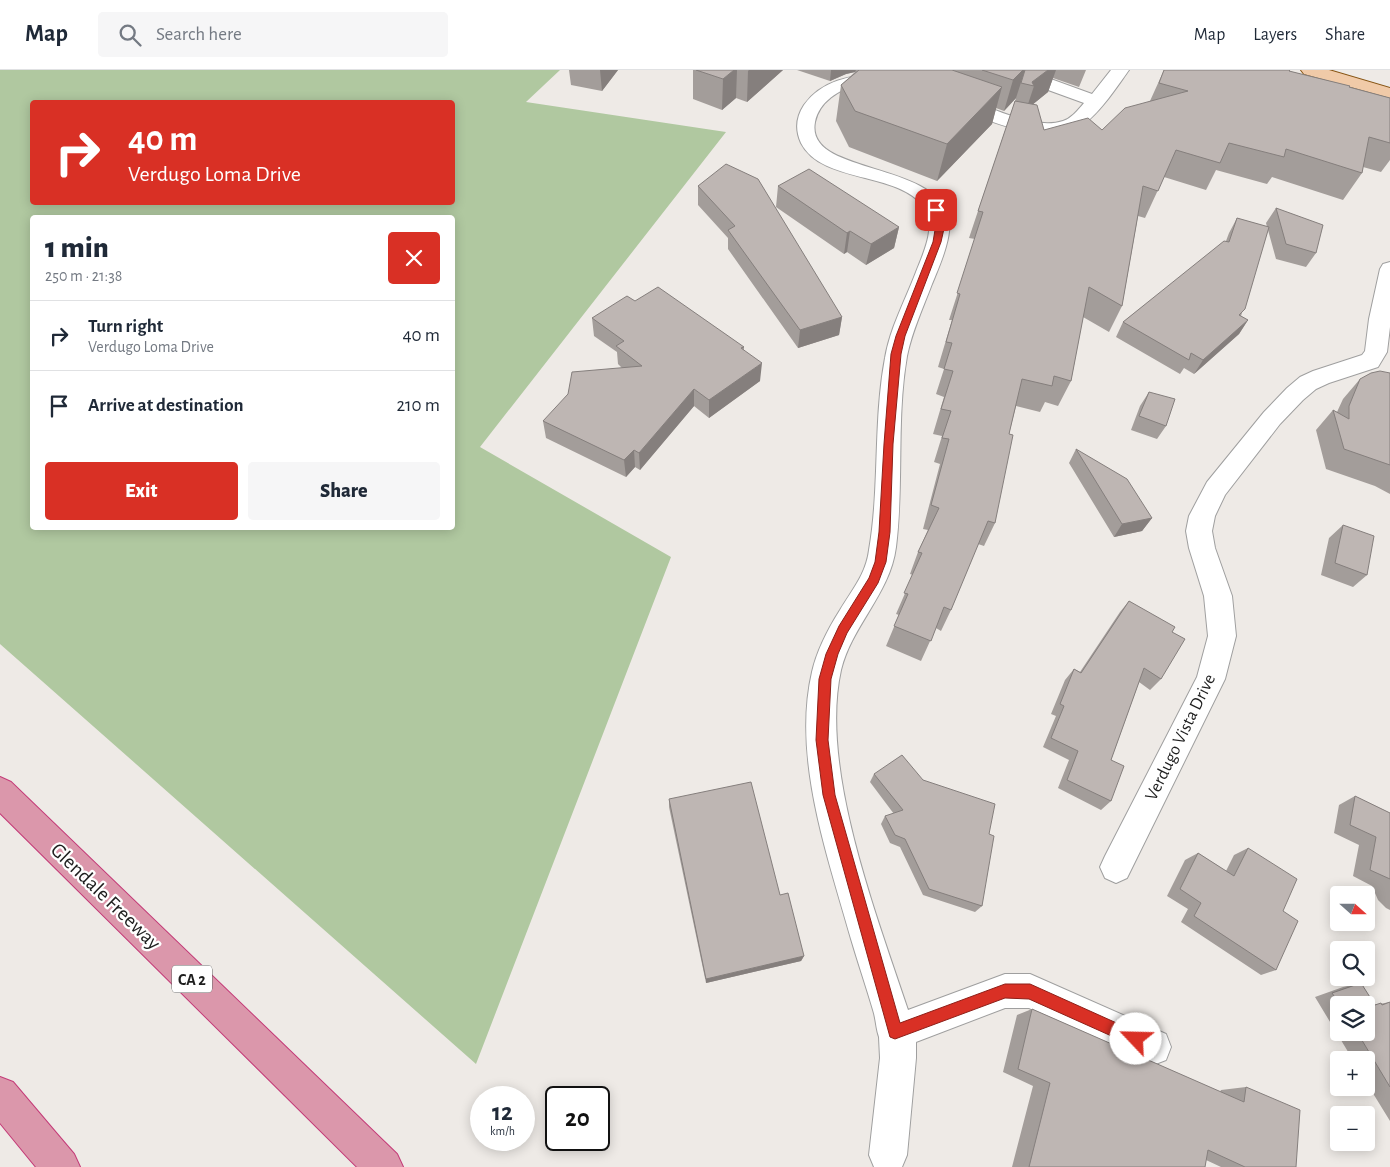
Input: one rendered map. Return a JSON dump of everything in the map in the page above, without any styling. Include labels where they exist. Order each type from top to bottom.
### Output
[{"type":"highway","name":"Glendale Freeway","points":[[0,792],[384,1167]]},
{"type":"highway","points":[[0,1095],[61,1167]]},
{"type":"main road","points":[[1310,70],[1390,93]]},
{"type":"street","points":[[1010,70],[1094,101]]},
{"type":"street","points":[[935,94],[998,118],[1040,127],[1072,124],[1083,116],[1120,70]]},
{"type":"street","points":[[888,1156],[899,1045],[829,795],[822,740],[822,705],[825,679],[832,654],[843,630],[874,579],[880,562],[884,532],[888,444],[896,354],[937,242],[940,224],[936,210],[925,197],[912,189],[890,179],[830,161],[815,148],[807,135],[805,120],[816,98],[844,83],[857,79],[871,78],[901,83]]},
{"type":"street","name":"Verdugo Vista Drive","points":[[1116,867],[1211,678],[1222,636],[1218,596],[1202,548],[1199,531],[1202,516],[1216,489],[1272,418],[1295,394],[1308,383],[1321,377],[1370,361],[1376,352],[1380,319],[1390,269]]},
{"type":"street","points":[[895,1032],[1005,991],[1030,992],[1153,1047]]},
{"type":"green space","points":[[0,70],[560,70],[526,102],[726,132],[480,447],[671,557],[476,1064],[0,644]]},
{"type":"building","points":[[696,70],[734,70],[723,79]]},
{"type":"building","points":[[859,70],[952,70],[1002,87],[947,144],[855,111],[841,85]]},
{"type":"building","points":[[982,70],[1023,70],[1013,80]]},
{"type":"building","points":[[1025,70],[1048,70],[1032,82],[1034,86],[1021,83]]},
{"type":"building","points":[[1164,70],[1290,70],[1390,98],[1390,143],[1369,137],[1362,173],[1286,149],[1284,157],[1229,143],[1220,163],[1176,150],[1158,191],[1143,186],[1122,306],[1089,287],[1071,381],[1054,376],[1052,386],[1022,379],[1009,434],[1013,435],[995,523],[988,521],[951,610],[944,607],[931,641],[894,626],[908,594],[904,593],[922,553],[918,552],[939,508],[931,505],[949,439],[942,438],[951,411],[941,409],[953,371],[944,369],[952,343],[946,342],[960,294],[957,293],[983,212],[978,211],[1015,101],[1037,105],[1044,130],[1088,118],[1102,130],[1125,108],[1188,91],[1159,83]]},
{"type":"building","points":[[726,164],[758,179],[842,317],[800,330],[728,230],[735,226],[698,186]]},
{"type":"building","points":[[809,169],[899,227],[871,244],[850,231],[847,233],[778,186]]},
{"type":"building","points":[[1276,208],[1323,225],[1316,253],[1286,244]]},
{"type":"building","points":[[1237,218],[1269,227],[1245,309],[1239,315],[1248,320],[1203,360],[1191,353],[1189,360],[1123,322],[1224,241],[1229,242]]},
{"type":"building","points":[[658,287],[744,347],[741,348],[762,363],[709,400],[694,389],[639,453],[634,450],[624,460],[543,421],[568,394],[572,372],[642,366],[616,346],[624,341],[592,318],[627,296],[635,301]]},
{"type":"building","points":[[1380,371],[1390,373],[1390,465],[1344,449],[1333,410],[1349,419],[1349,406],[1360,379]]},
{"type":"building","points":[[1149,392],[1175,399],[1166,426],[1139,416]]},
{"type":"building","points":[[1076,449],[1127,479],[1152,518],[1122,524]]},
{"type":"building","points":[[1343,525],[1374,536],[1367,575],[1335,563]]},
{"type":"building","points":[[1129,601],[1175,627],[1172,632],[1185,639],[1161,679],[1144,668],[1111,760],[1124,766],[1111,801],[1067,780],[1078,751],[1051,738],[1064,706],[1060,704],[1074,669],[1081,673]]},
{"type":"building","points":[[902,755],[923,780],[995,804],[989,834],[994,836],[982,906],[929,889],[905,839],[895,835],[885,816],[903,810],[874,774]]},
{"type":"building","points":[[751,782],[780,895],[788,893],[804,956],[706,979],[669,799]]},
{"type":"building","points":[[1355,796],[1390,813],[1390,879],[1370,870],[1376,837],[1350,825]]},
{"type":"building","points":[[1248,848],[1297,879],[1283,911],[1298,921],[1276,970],[1194,916],[1201,903],[1180,889],[1198,853],[1234,876]]},
{"type":"building","points":[[1352,986],[1363,986],[1369,996],[1334,996],[1332,993]]},
{"type":"building","points":[[1390,1002],[1390,1087],[1375,1062],[1375,1051],[1368,1051],[1362,1041],[1375,1041],[1375,1005]]},
{"type":"building","points":[[1032,1009],[1244,1102],[1246,1087],[1300,1110],[1296,1167],[1245,1167],[1208,1150],[1205,1167],[1029,1167],[1050,1083],[1018,1069]]},
{"type":"route","points":[[936,210],[940,224],[937,242],[896,354],[888,444],[884,532],[880,562],[874,579],[843,630],[832,654],[825,679],[822,705],[822,740],[829,795],[895,1032],[1005,991],[1030,992],[1136,1039]]}]
